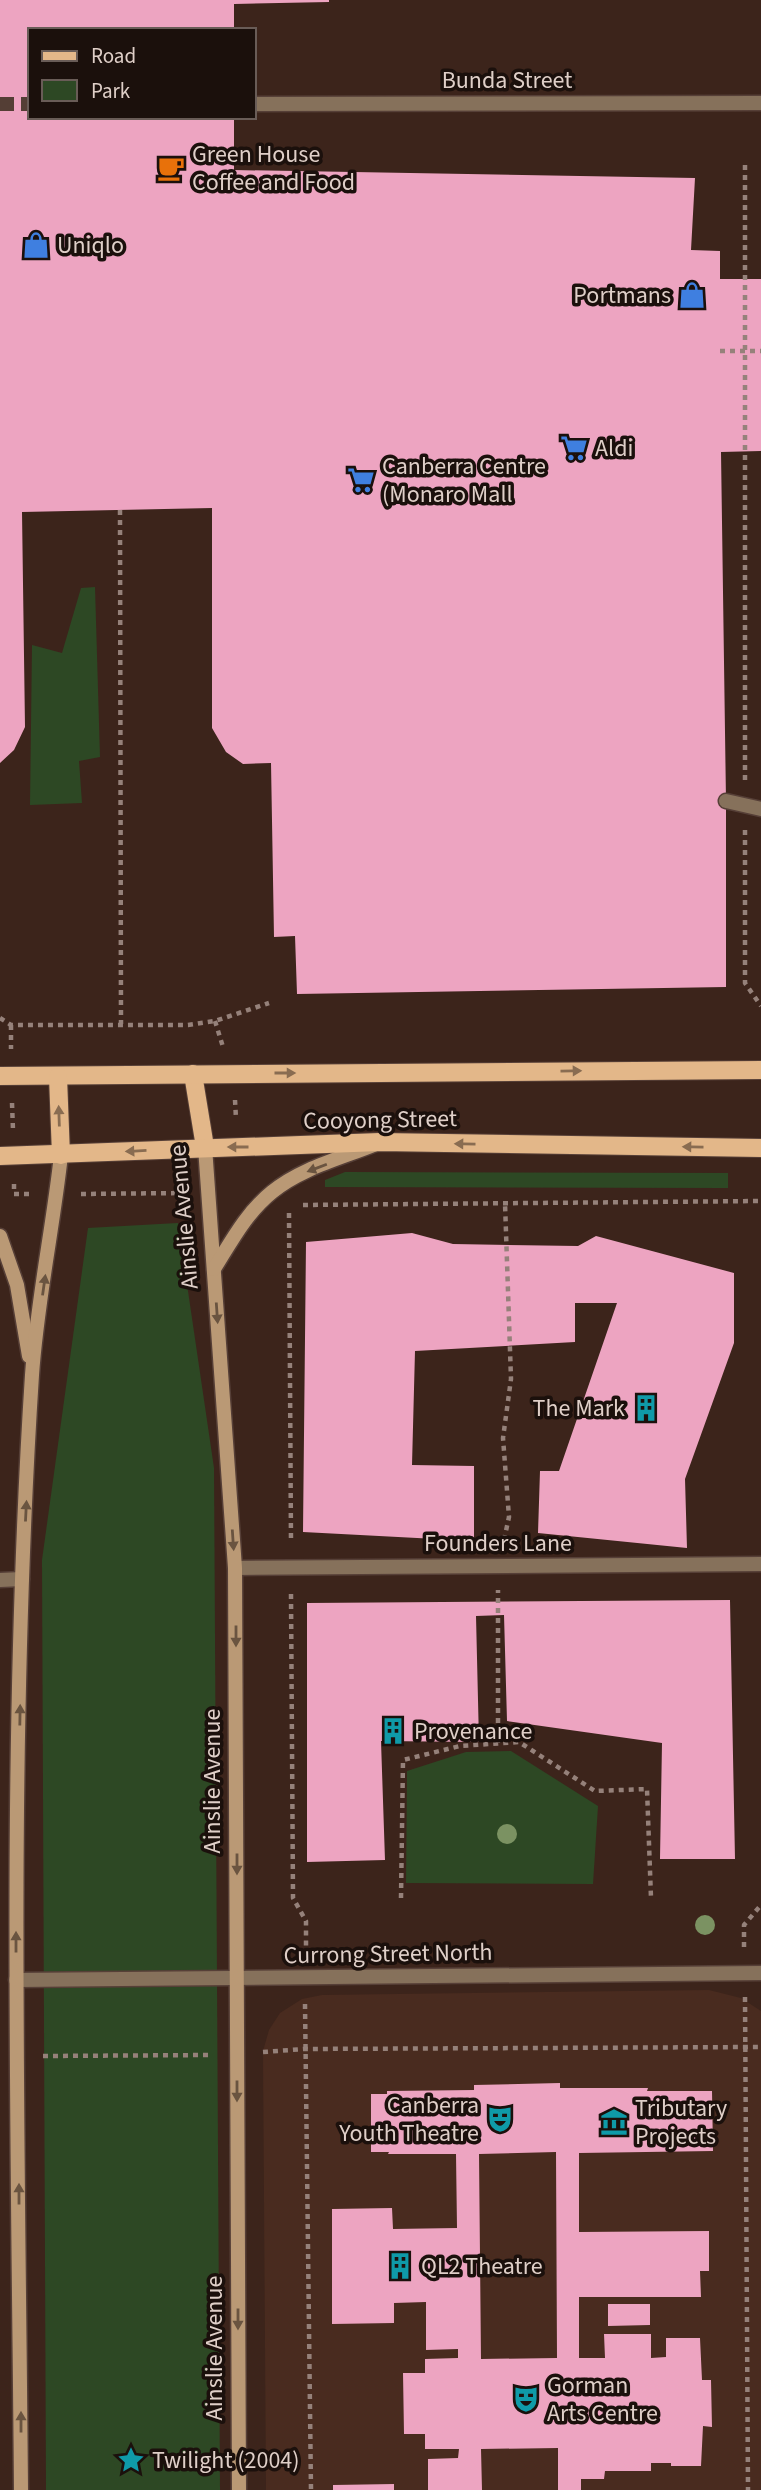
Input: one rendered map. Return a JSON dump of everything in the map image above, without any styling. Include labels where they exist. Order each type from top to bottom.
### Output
[{"type":"main road","name":"Cooyong Street","points":[[6,1076],[761,1070]]},
{"type":"main road","name":"Ainslie Avenue","points":[[193,1074],[205,1147],[209,1193],[235,1568],[239,2490]]},
{"type":"main road","points":[[21,2490],[16,1980],[22,1579],[32,1371],[61,1155],[58,1077]]},
{"type":"main road","name":"Cooyong Street","points":[[7,1156],[380,1142],[761,1148]]},
{"type":"main road","points":[[214,1269],[242,1223],[273,1191],[297,1176],[380,1142]]},
{"type":"main road","points":[[0,1236],[17,1285],[32,1371]]},
{"type":"street","name":"Bunda Street","points":[[256,104],[761,103]]},
{"type":"street","points":[[726,801],[761,809]]},
{"type":"street","name":"Founders Lane","points":[[235,1568],[761,1564]]},
{"type":"street","points":[[0,1580],[22,1579]]},
{"type":"street","name":"Currong Street North","points":[[16,1980],[761,1973]]},
{"type":"path","points":[[745,162],[745,983],[761,1006]]},
{"type":"path","points":[[720,351],[761,351]]},
{"type":"path","points":[[120,510],[121,1024]]},
{"type":"path","points":[[0,1018],[11,1026],[188,1025],[215,1021],[269,1003]]},
{"type":"path","points":[[215,1021],[230,1073],[236,1109],[236,1147]]},
{"type":"path","points":[[11,1026],[6,1076],[7,1156],[14,1194],[209,1193]]},
{"type":"path","points":[[303,1205],[761,1201]]},
{"type":"path","points":[[498,1743],[498,1566],[509,1517],[503,1438],[511,1379],[505,1203]]},
{"type":"path","points":[[401,1898],[403,1760],[460,1746],[519,1742],[595,1791],[647,1789],[651,1898]]},
{"type":"path","points":[[748,2490],[744,1925],[761,1905]]},
{"type":"path","points":[[306,1921],[304,2049],[311,2490]]},
{"type":"path","points":[[17,2056],[237,2055],[304,2049],[761,2047]]},
{"type":"shaded area","points":[[709,1990],[741,1998],[761,2011],[761,2490],[266,2490],[263,2051],[269,2030],[280,2013],[302,1999],[322,1995]]},
{"type":"green space","points":[[95,587],[100,757],[79,761],[82,803],[30,805],[32,645],[62,653],[81,588]]},
{"type":"green space","points":[[345,1172],[728,1173],[728,1188],[325,1187],[325,1180]]},
{"type":"green space","points":[[178,1223],[214,1468],[220,2490],[46,2490],[42,1560],[88,1228]]},
{"type":"green space","points":[[511,1751],[598,1806],[593,1884],[406,1883],[407,1771],[466,1752]]},
{"type":"building","name":"Canberra Centre (Monaro Mall","points":[[0,0],[329,0],[234,4],[234,28],[28,28],[28,119],[234,119],[234,170],[695,178],[691,250],[720,251],[720,279],[761,279],[761,451],[721,452],[726,987],[297,994],[295,936],[274,937],[271,763],[243,764],[226,752],[212,728],[212,508],[22,512],[25,727],[14,750],[0,763]]},
{"type":"building","name":"The Mark","points":[[412,1233],[453,1244],[578,1246],[596,1236],[734,1273],[734,1343],[685,1479],[687,1548],[538,1533],[540,1471],[559,1471],[617,1303],[575,1303],[575,1342],[415,1351],[412,1465],[474,1466],[474,1541],[303,1532],[306,1242]]},
{"type":"building","name":"Provenance","points":[[730,1600],[735,1859],[660,1859],[662,1743],[507,1721],[504,1615],[476,1616],[479,1742],[381,1741],[385,1860],[307,1862],[307,1603]]},
{"type":"building","points":[[560,2083],[560,2088],[712,2091],[713,2151],[579,2153],[579,2232],[709,2231],[709,2271],[700,2271],[701,2297],[579,2297],[579,2358],[605,2358],[604,2334],[651,2334],[651,2358],[666,2357],[666,2338],[700,2338],[702,2380],[711,2380],[712,2427],[703,2426],[701,2466],[651,2463],[651,2471],[605,2471],[604,2479],[581,2479],[581,2490],[558,2490],[558,2448],[481,2449],[482,2490],[428,2490],[428,2459],[458,2458],[459,2449],[425,2449],[425,2434],[404,2434],[403,2373],[425,2373],[425,2359],[458,2358],[458,2349],[426,2350],[426,2302],[394,2303],[394,2323],[332,2324],[332,2209],[392,2208],[393,2229],[457,2228],[456,2154],[371,2152],[371,2094],[387,2094],[387,2091],[474,2090],[474,2085]],"holes":[[[556,2152],[557,2358],[481,2359],[479,2154]]]},
{"type":"building","points":[[608,2304],[650,2304],[650,2325],[608,2326]]},
{"type":"building","points":[[394,2484],[394,2490],[333,2490],[333,2485]]},
{"type":"tunnel","points":[[0,104],[28,104]]},
{"type":"place","name":"Green House Coffee and Food","points":[[171,168]]},
{"type":"place","name":"Uniqlo","points":[[36,245]]},
{"type":"place","name":"Portmans","points":[[692,295]]},
{"type":"place","name":"Aldi","points":[[574,448]]},
{"type":"place","name":"Canberra Centre (Monaro Mall","points":[[361,480]]},
{"type":"place","name":"The Mark","points":[[646,1408]]},
{"type":"place","name":"Provenance","points":[[393,1731]]},
{"type":"place","name":"Canberra Youth Theatre","points":[[500,2119]]},
{"type":"place","name":"Tributary Projects","points":[[614,2122]]},
{"type":"place","name":"QL2 Theatre","points":[[400,2266]]},
{"type":"place","name":"Gorman Arts Centre","points":[[526,2399]]},
{"type":"place","name":"Twilight (2004)","points":[[131,2460]]}]
